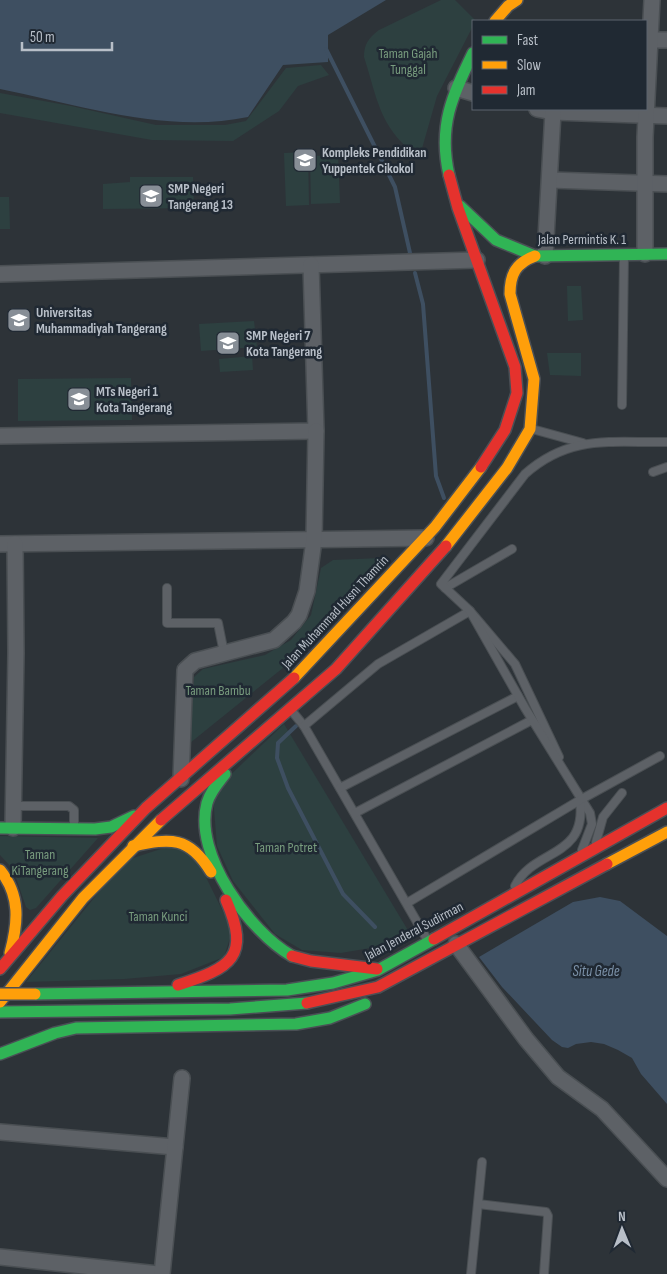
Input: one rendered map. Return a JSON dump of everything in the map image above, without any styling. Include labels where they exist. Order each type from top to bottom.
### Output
[{"type":"main road","points":[[496,20],[516,0]]},
{"type":"main road","name":"Jalan Muhammad Husni Thamrin","points":[[4,965],[62,896],[146,808],[310,663],[426,538],[494,450],[506,430],[517,393],[515,367],[456,202],[447,172],[444,140],[446,118],[456,88],[472,55]]},
{"type":"main road","name":"Jalan Permintis K. 1","points":[[456,202],[496,240],[540,256],[667,254]]},
{"type":"main road","points":[[0,1002],[83,898],[133,846],[256,736],[321,683],[436,579],[470,518],[507,468],[530,429],[534,379],[531,362],[510,294],[510,284],[513,269],[519,262],[540,256]]},
{"type":"main road","points":[[310,663],[311,673],[321,683]]},
{"type":"main road","points":[[301,672],[321,683]]},
{"type":"main road","points":[[256,736],[218,783],[206,804],[205,828],[214,860],[232,894],[246,913],[262,934],[280,949],[294,957],[312,962],[378,970]]},
{"type":"main road","points":[[6,828],[74,829],[110,827],[123,823],[146,808]]},
{"type":"main road","name":"Jalan Jenderal Sudirman","points":[[0,994],[154,993],[315,988],[343,982],[378,970],[667,808]]},
{"type":"main road","points":[[0,1012],[261,1009],[308,1005],[348,998],[378,987],[667,832]]},
{"type":"main road","points":[[133,846],[172,841],[194,848],[202,855],[234,916],[238,930],[238,943],[233,956],[224,967],[212,975],[154,993]]},
{"type":"main road","points":[[0,870],[12,888],[17,904],[17,926],[4,965]]},
{"type":"main road","points":[[0,1054],[55,1032],[76,1028],[226,1024],[285,1026],[322,1021],[342,1014],[392,990],[420,964]]},
{"type":"street","points":[[647,96],[652,0]]},
{"type":"street","points":[[650,40],[667,40]]},
{"type":"street","points":[[456,88],[472,94]]},
{"type":"street","points":[[542,110],[667,116]]},
{"type":"street","points":[[645,254],[644,183],[646,110]]},
{"type":"street","points":[[540,256],[550,180],[553,112]]},
{"type":"street","points":[[550,180],[667,184]]},
{"type":"street","points":[[0,274],[477,260]]},
{"type":"street","points":[[181,779],[185,670],[195,661],[274,640],[294,622],[306,591],[314,540],[316,431],[311,265]]},
{"type":"street","points":[[0,436],[316,431]]},
{"type":"street","points":[[6,828],[13,806],[16,653],[8,544],[426,538]]},
{"type":"street","points":[[456,944],[526,1039],[558,1077],[602,1108],[667,1179]]},
{"type":"street","points":[[162,1274],[182,1078]]},
{"type":"street","points":[[0,1132],[175,1147]]},
{"type":"street","points":[[0,1257],[158,1274]]},
{"type":"lane","points":[[622,405],[624,254]]},
{"type":"lane","points":[[530,429],[583,443],[667,442]]},
{"type":"lane","points":[[436,579],[525,474],[541,461],[562,450],[583,443]]},
{"type":"lane","points":[[653,472],[667,467]]},
{"type":"lane","points":[[436,579],[512,549]]},
{"type":"lane","points":[[436,579],[470,611],[515,664],[580,800],[579,828],[572,841],[520,876],[511,895]]},
{"type":"lane","points":[[166,588],[167,623],[218,623],[224,653]]},
{"type":"lane","points":[[470,611],[532,720],[580,800],[590,813],[592,824],[580,856]]},
{"type":"lane","points":[[304,726],[378,664],[470,611]]},
{"type":"lane","points":[[340,788],[518,696]]},
{"type":"lane","points":[[290,709],[304,726],[428,941]]},
{"type":"lane","points":[[355,813],[532,720]]},
{"type":"lane","points":[[407,903],[580,800],[660,756]]},
{"type":"lane","points":[[594,848],[603,817],[622,793]]},
{"type":"lane","points":[[13,806],[71,806],[74,810],[74,829]]},
{"type":"lane","points":[[471,1274],[482,1162]]},
{"type":"lane","points":[[478,1204],[546,1212],[548,1216],[544,1274]]},
{"type":"green space","name":"Taman Gajah Tunggal","points":[[441,0],[455,0],[475,20],[472,20],[472,28],[437,96],[421,152],[415,154],[403,144],[386,122],[376,98],[364,57],[367,42],[379,30]]},
{"type":"green space","points":[[321,65],[329,75],[298,86],[279,111],[233,141],[152,140],[0,113],[0,93],[71,106],[156,125],[225,125],[246,121],[286,68]]},
{"type":"green space","points":[[308,152],[309,205],[286,206],[284,153]]},
{"type":"green space","points":[[338,155],[340,203],[311,204],[310,156]]},
{"type":"green space","points":[[130,177],[193,177],[194,208],[103,209],[103,184],[130,182]]},
{"type":"green space","points":[[0,197],[9,197],[10,229],[0,229]]},
{"type":"green space","points":[[567,286],[581,286],[583,320],[568,321]]},
{"type":"green space","points":[[254,321],[257,347],[201,351],[199,324]]},
{"type":"green space","points":[[547,353],[581,353],[581,376],[550,375]]},
{"type":"green space","points":[[252,356],[253,370],[220,372],[219,359]]},
{"type":"green space","points":[[131,378],[132,420],[18,421],[18,379]]},
{"type":"green space","name":"Taman Bambu","points":[[382,558],[304,651],[190,743],[194,677],[203,669],[265,655],[291,640],[311,615],[321,568],[333,560]]},
{"type":"green space","name":"Taman Potret","points":[[284,724],[409,932],[376,947],[341,953],[302,950],[275,934],[233,881],[217,846],[213,797],[223,782]]},
{"type":"green space","name":"Taman KiTangerang","points":[[0,836],[98,838],[36,908],[30,910],[26,907],[13,869],[0,855]]},
{"type":"green space","name":"Taman Kunci","points":[[173,845],[198,861],[229,924],[231,935],[224,957],[181,974],[124,979],[26,982],[124,861]]},
{"type":"water","points":[[0,0],[386,0],[328,35],[328,62],[283,65],[248,117],[186,122],[123,115],[0,89]]},
{"type":"water","name":"Situ Gede","points":[[600,897],[620,901],[667,936],[667,1104],[641,1074],[632,1058],[618,1050],[604,1044],[591,1042],[576,1044],[568,1048],[562,1047],[552,1040],[502,987],[479,957],[573,902]]},
{"type":"waterway","points":[[326,49],[395,187],[410,253]]},
{"type":"waterway","points":[[415,273],[423,304],[436,476],[444,498]]},
{"type":"waterway","points":[[296,726],[278,743],[277,758],[288,788],[343,894],[375,927]]},
{"type":"traffic: fast","points":[[449,175],[445,141],[446,126],[453,98],[472,55]]},
{"type":"traffic: fast","points":[[460,206],[496,240],[535,256],[667,254]]},
{"type":"traffic: fast","points":[[225,774],[214,788],[207,803],[205,824],[208,845],[228,890],[243,911],[276,945],[292,956]]},
{"type":"traffic: fast","points":[[0,828],[95,829],[111,827],[134,816]]},
{"type":"traffic: fast","points":[[35,994],[287,990],[333,983],[378,970],[434,939]]},
{"type":"traffic: fast","points":[[0,1012],[230,1009],[307,1003]]},
{"type":"traffic: fast","points":[[0,1054],[55,1033],[76,1028],[296,1024],[330,1018],[365,1004]]},
{"type":"traffic: slow","points":[[496,20],[508,6],[517,0]]},
{"type":"traffic: slow","points":[[446,546],[507,468],[530,429],[534,379],[510,294],[511,281],[515,270],[523,262],[535,256]]},
{"type":"traffic: slow","points":[[294,678],[435,527],[481,467]]},
{"type":"traffic: slow","points":[[0,1002],[83,898],[161,820]]},
{"type":"traffic: slow","points":[[607,864],[667,832]]},
{"type":"traffic: slow","points":[[133,846],[169,841],[178,842],[195,852],[211,872]]},
{"type":"traffic: slow","points":[[0,870],[7,880],[15,900],[15,931],[10,953]]},
{"type":"traffic: slow","points":[[0,994],[35,994]]},
{"type":"traffic: jam","points":[[449,175],[458,208],[515,367],[517,393],[505,430],[481,467]]},
{"type":"traffic: jam","points":[[161,820],[336,669],[446,546]]},
{"type":"traffic: jam","points":[[0,969],[62,896],[146,808],[294,678]]},
{"type":"traffic: jam","points":[[434,939],[667,808]]},
{"type":"traffic: jam","points":[[307,1003],[378,987],[607,864]]},
{"type":"traffic: jam","points":[[178,985],[211,973],[223,966],[231,958],[236,947],[237,935],[226,900]]},
{"type":"traffic: jam","points":[[292,956],[311,961],[377,969]]},
{"type":"place","name":"Kompleks Pendidikan Yuppentek Cikokol","points":[[305,160]]},
{"type":"place","name":"SMP Negeri Tangerang 13","points":[[151,196]]},
{"type":"place","name":"Universitas Muhammadiyah Tangerang","points":[[19,320]]},
{"type":"place","name":"SMP Negeri 7 Kota Tangerang","points":[[228,343]]},
{"type":"place","name":"MTs Negeri 1 Kota Tangerang","points":[[79,399]]}]
